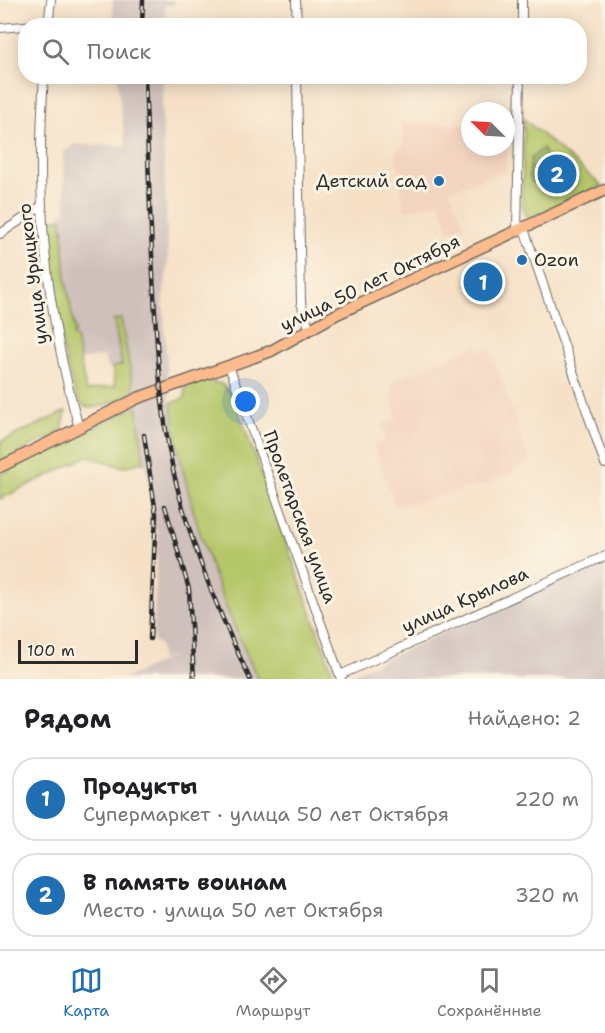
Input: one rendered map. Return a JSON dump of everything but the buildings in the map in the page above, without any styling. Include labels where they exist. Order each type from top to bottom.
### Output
[{"type":"main road","name":"улица 50 лет Октября","points":[[0,467],[145,395],[271,351],[520,228],[605,190]]},
{"type":"street","points":[[49,18],[51,0]]},
{"type":"street","points":[[296,0],[297,18]]},
{"type":"street","points":[[522,0],[522,18]]},
{"type":"street","points":[[0,28],[18,27]]},
{"type":"street","name":"улица Урицкого","points":[[44,84],[40,207],[55,334],[79,428]]},
{"type":"street","points":[[297,84],[301,303],[310,330]]},
{"type":"street","points":[[520,84],[520,228],[605,464]]},
{"type":"street","points":[[0,234],[40,207]]},
{"type":"street","name":"Пролетарская улица","points":[[229,366],[340,677]]},
{"type":"street","name":"улица Крылова","points":[[340,677],[605,556]]},
{"type":"shaded area","points":[[113,0],[174,0],[174,4],[165,5],[165,18],[113,18]]},
{"type":"shaded area","points":[[118,84],[163,84],[168,260],[163,302],[168,381],[174,428],[203,544],[229,616],[258,679],[124,679],[177,654],[161,660],[160,645],[153,640],[158,530],[152,529],[151,497],[121,319],[114,320],[122,366],[107,368],[104,356],[81,360],[72,333],[75,332],[66,279],[61,212],[66,211],[63,153],[74,144],[126,146]]},
{"type":"shaded area","name":"Детский сад","points":[[403,123],[461,125],[461,156],[506,156],[506,172],[449,190],[465,226],[449,232],[440,202],[405,210],[395,152],[403,146]]},
{"type":"shaded area","points":[[478,345],[480,351],[490,347],[530,463],[514,469],[515,473],[485,484],[395,508],[374,445],[386,441],[381,424],[395,419],[391,382]]},
{"type":"shaded area","points":[[605,562],[605,679],[355,679],[353,674],[531,592]]},
{"type":"green space","points":[[524,119],[602,186],[531,217],[526,216],[522,204]]},
{"type":"green space","points":[[543,148],[550,175],[533,183],[529,175],[531,158]]},
{"type":"green space","points":[[62,218],[66,279],[75,332],[73,333],[76,338],[86,391],[115,386],[112,367],[122,365],[114,320],[121,319],[134,391],[98,407],[86,407],[78,399],[71,381],[59,328],[47,233],[52,220]]},
{"type":"green space","points":[[204,380],[222,384],[234,398],[335,679],[258,679],[243,646],[215,579],[193,510],[171,403],[185,398],[185,386]]},
{"type":"green space","points":[[137,406],[144,462],[122,467],[88,456],[0,499],[0,475]]},
{"type":"green space","points":[[66,411],[62,431],[0,462],[0,442]]},
{"type":"railway","points":[[142,18],[143,0]]},
{"type":"railway","points":[[145,84],[157,338],[169,448],[196,551],[250,679]]},
{"type":"railway","points":[[144,435],[156,514],[150,639]]},
{"type":"railway","points":[[165,506],[189,589],[194,679]]},
{"type":"place","name":"В память воинам","points":[[557,174]]},
{"type":"place","name":"Детский сад","points":[[439,181]]},
{"type":"place","name":"Ozon","points":[[522,260]]},
{"type":"place","name":"Продукты","points":[[483,282]]}]
